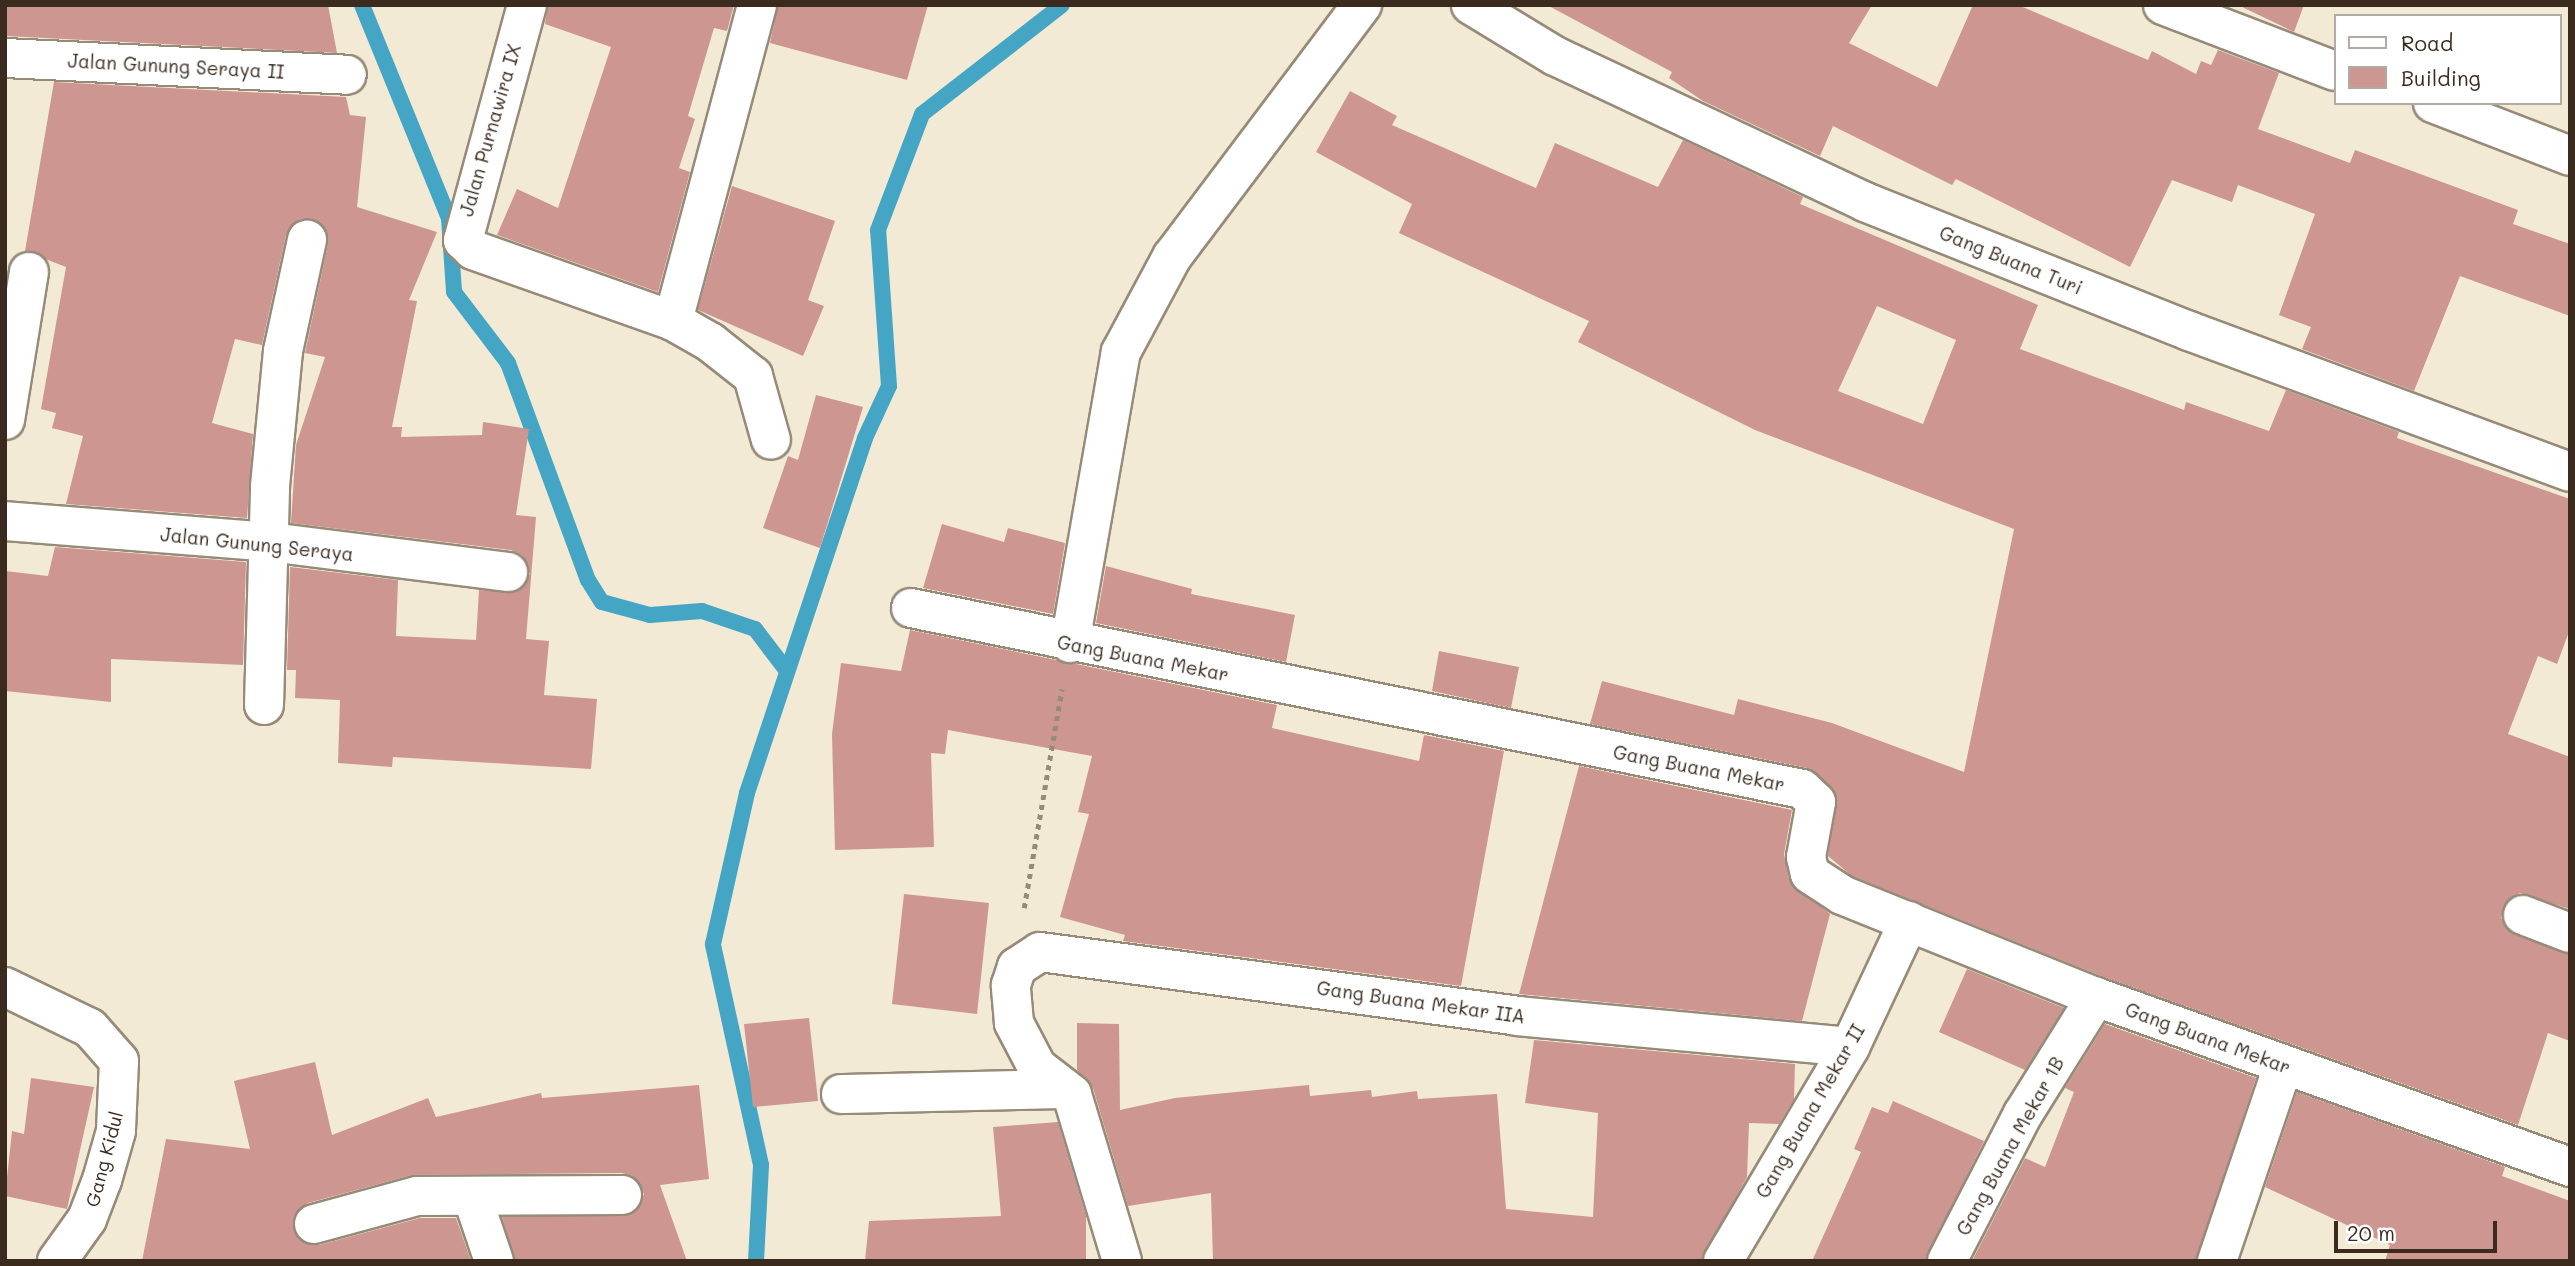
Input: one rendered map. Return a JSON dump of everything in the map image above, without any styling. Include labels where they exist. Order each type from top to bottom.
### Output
[{"type":"street","name":"Jalan Purnawira IX","points":[[527,5],[463,240],[473,250],[673,321],[753,376],[771,440]]},
{"type":"street","points":[[673,321],[757,5]]},
{"type":"street","points":[[1070,643],[1121,352],[1172,257],[1362,5]]},
{"type":"street","name":"Gang Buana Turi","points":[[1471,5],[1579,68],[1865,202],[2570,472]]},
{"type":"street","points":[[2163,5],[2334,71]]},
{"type":"street","name":"Jalan Gunung Seraya II","points":[[5,58],[347,75]]},
{"type":"street","points":[[2438,105],[2570,156]]},
{"type":"street","points":[[264,705],[270,542],[282,351],[307,240]]},
{"type":"street","points":[[5,420],[29,272]]},
{"type":"street","name":"Jalan Gunung Seraya","points":[[5,520],[270,542],[508,572]]},
{"type":"street","name":"Gang Buana Mekar","points":[[911,608],[1070,643],[1802,789],[1816,802],[1806,857],[1810,874],[1842,895],[2096,997],[2570,1167]]},
{"type":"street","points":[[2523,915],[2570,933]]},
{"type":"street","name":"Gang Buana Mekar II","points":[[1723,1261],[1850,1047],[1909,921]]},
{"type":"street","name":"Gang Buana Mekar IIA","points":[[1011,985],[1017,967],[1040,952],[1517,1016],[1850,1047]]},
{"type":"street","points":[[1011,985],[1023,1042],[1037,1067],[1064,1089],[1079,1109],[1122,1261]]},
{"type":"street","name":"Gang Kidul","points":[[5,987],[90,1028],[119,1061],[116,1131],[102,1180],[87,1219],[57,1261]]},
{"type":"street","name":"Gang Buana Mekar 1B","points":[[1947,1261],[2023,1114],[2096,997]]},
{"type":"street","points":[[2217,1261],[2283,1066]]},
{"type":"street","points":[[841,1094],[1064,1089]]},
{"type":"street","points":[[314,1224],[417,1196],[473,1199],[622,1195]]},
{"type":"street","points":[[473,1199],[494,1261]]},
{"type":"path","points":[[1011,985],[1070,643]]},
{"type":"building","points":[[5,5],[328,5],[337,53],[5,36]]},
{"type":"building","points":[[548,5],[734,5],[727,31],[714,28],[688,116],[695,119],[679,168],[690,172],[658,292],[497,235],[517,189],[558,208],[611,47],[545,24]]},
{"type":"building","points":[[778,5],[928,5],[907,80],[770,43]]},
{"type":"building","points":[[1547,5],[1872,5],[1849,43],[1937,87],[1973,5],[2018,5],[2148,60],[2152,51],[2196,74],[2201,61],[2211,65],[2218,50],[2279,73],[2258,129],[2350,163],[2355,150],[2518,210],[2513,224],[2570,244],[2570,316],[2460,276],[2414,391],[2302,349],[2311,327],[2279,315],[2315,214],[2238,185],[2232,202],[2172,180],[2130,267],[1956,179],[1952,185],[1833,126],[1820,156],[1703,101],[1669,78],[1672,72]]},
{"type":"building","points":[[2238,5],[2304,5],[2294,32]]},
{"type":"building","points":[[54,82],[346,97],[350,115],[366,117],[357,207],[437,232],[409,300],[417,301],[392,427],[402,427],[401,437],[482,435],[483,422],[529,429],[516,515],[536,517],[526,639],[549,641],[544,695],[597,699],[591,769],[393,757],[392,767],[338,763],[340,700],[295,698],[296,670],[287,670],[290,567],[398,580],[396,636],[476,640],[479,590],[516,592],[530,574],[522,555],[511,550],[291,523],[296,445],[325,357],[305,353],[328,244],[322,224],[312,219],[300,219],[286,235],[262,345],[235,339],[212,423],[253,434],[247,518],[66,504],[83,436],[52,428],[56,413],[41,409],[66,267],[25,251]]},
{"type":"building","points":[[1350,91],[1397,116],[1392,125],[1536,188],[1555,143],[1658,187],[1683,140],[1803,197],[1800,204],[2038,305],[2020,349],[2184,410],[2186,402],[2269,431],[2286,390],[2399,432],[2397,438],[2570,499],[2570,629],[2557,664],[2538,656],[2508,734],[2570,757],[2570,909],[2520,893],[2509,899],[2501,918],[2515,935],[2570,954],[2570,1041],[2548,1033],[2518,1125],[2104,977],[1852,876],[1828,856],[1836,794],[1807,768],[1590,724],[1602,681],[1734,715],[1738,699],[1832,723],[1964,772],[2014,529],[1755,430],[1578,342],[1589,321],[1399,233],[1412,204],[1316,152]],"holes":[[[1877,306],[1956,340],[1923,424],[1838,391]]]},
{"type":"building","points":[[732,186],[835,221],[808,300],[824,306],[803,356],[698,310]]},
{"type":"building","points":[[816,395],[863,407],[820,548],[763,528],[788,456],[798,460]]},
{"type":"building","points":[[942,524],[1004,542],[1008,528],[1065,543],[1053,614],[923,588]]},
{"type":"building","points":[[55,547],[246,562],[243,665],[111,659],[111,702],[5,691],[5,571],[48,576]]},
{"type":"building","points":[[1106,566],[1192,589],[1191,594],[1295,615],[1286,662],[1096,623]]},
{"type":"building","points":[[910,630],[1277,705],[1272,728],[1419,761],[1424,735],[1504,751],[1461,986],[1123,941],[1125,935],[1060,917],[1089,814],[1078,812],[1092,756],[948,730],[945,754],[931,753],[934,847],[835,850],[832,734],[841,663],[901,671]]},
{"type":"building","points":[[1439,651],[1519,667],[1511,708],[1432,691]]},
{"type":"building","points":[[1579,766],[1792,810],[1784,854],[1789,879],[1830,914],[1802,1021],[1519,994]]},
{"type":"building","points":[[904,894],[989,903],[977,1014],[892,1004]]},
{"type":"building","points":[[1967,969],[2064,1008],[2025,1070],[1939,1032]]},
{"type":"building","points":[[809,1018],[818,1101],[753,1107],[744,1024]]},
{"type":"building","points":[[1077,1023],[1119,1024],[1120,1110],[1175,1098],[1309,1085],[1310,1096],[1371,1090],[1372,1097],[1417,1091],[1418,1099],[1497,1094],[1506,1209],[1593,1217],[1598,1113],[1525,1103],[1534,1040],[1795,1064],[1794,1099],[1779,1124],[1749,1123],[1747,1177],[1701,1261],[1213,1261],[1211,1193],[1128,1206],[1093,1088],[1077,1070]]},
{"type":"building","points":[[2105,1024],[2256,1078],[2196,1261],[1972,1261],[2025,1158],[2045,1167],[2074,1092],[2065,1088]]},
{"type":"building","points":[[315,1062],[332,1135],[428,1098],[436,1117],[541,1093],[542,1098],[699,1085],[709,1179],[660,1185],[687,1261],[515,1261],[502,1217],[632,1214],[644,1194],[633,1176],[622,1173],[412,1175],[308,1203],[293,1219],[299,1240],[319,1245],[420,1218],[456,1218],[471,1261],[142,1261],[166,1139],[250,1149],[234,1081]]},
{"type":"building","points":[[31,1078],[94,1087],[67,1209],[5,1196],[12,1131],[24,1134]]},
{"type":"building","points":[[2297,1092],[2505,1167],[2502,1176],[2570,1201],[2570,1261],[2385,1261],[2390,1245],[2265,1187]]},
{"type":"building","points":[[1893,1101],[1984,1141],[1925,1261],[1812,1261],[1861,1152],[1854,1149],[1872,1107],[1888,1113]]},
{"type":"building","points":[[1058,1122],[1086,1216],[1086,1261],[865,1261],[869,1221],[1001,1216],[993,1127]]},
{"type":"waterway","points":[[362,5],[449,218],[454,292],[508,363],[588,580],[602,602],[650,615],[702,611],[755,629],[787,671]]},
{"type":"waterway","points":[[756,1261],[761,1165],[713,944],[747,793],[865,438],[889,386],[878,230],[922,114],[1062,5]]}]
